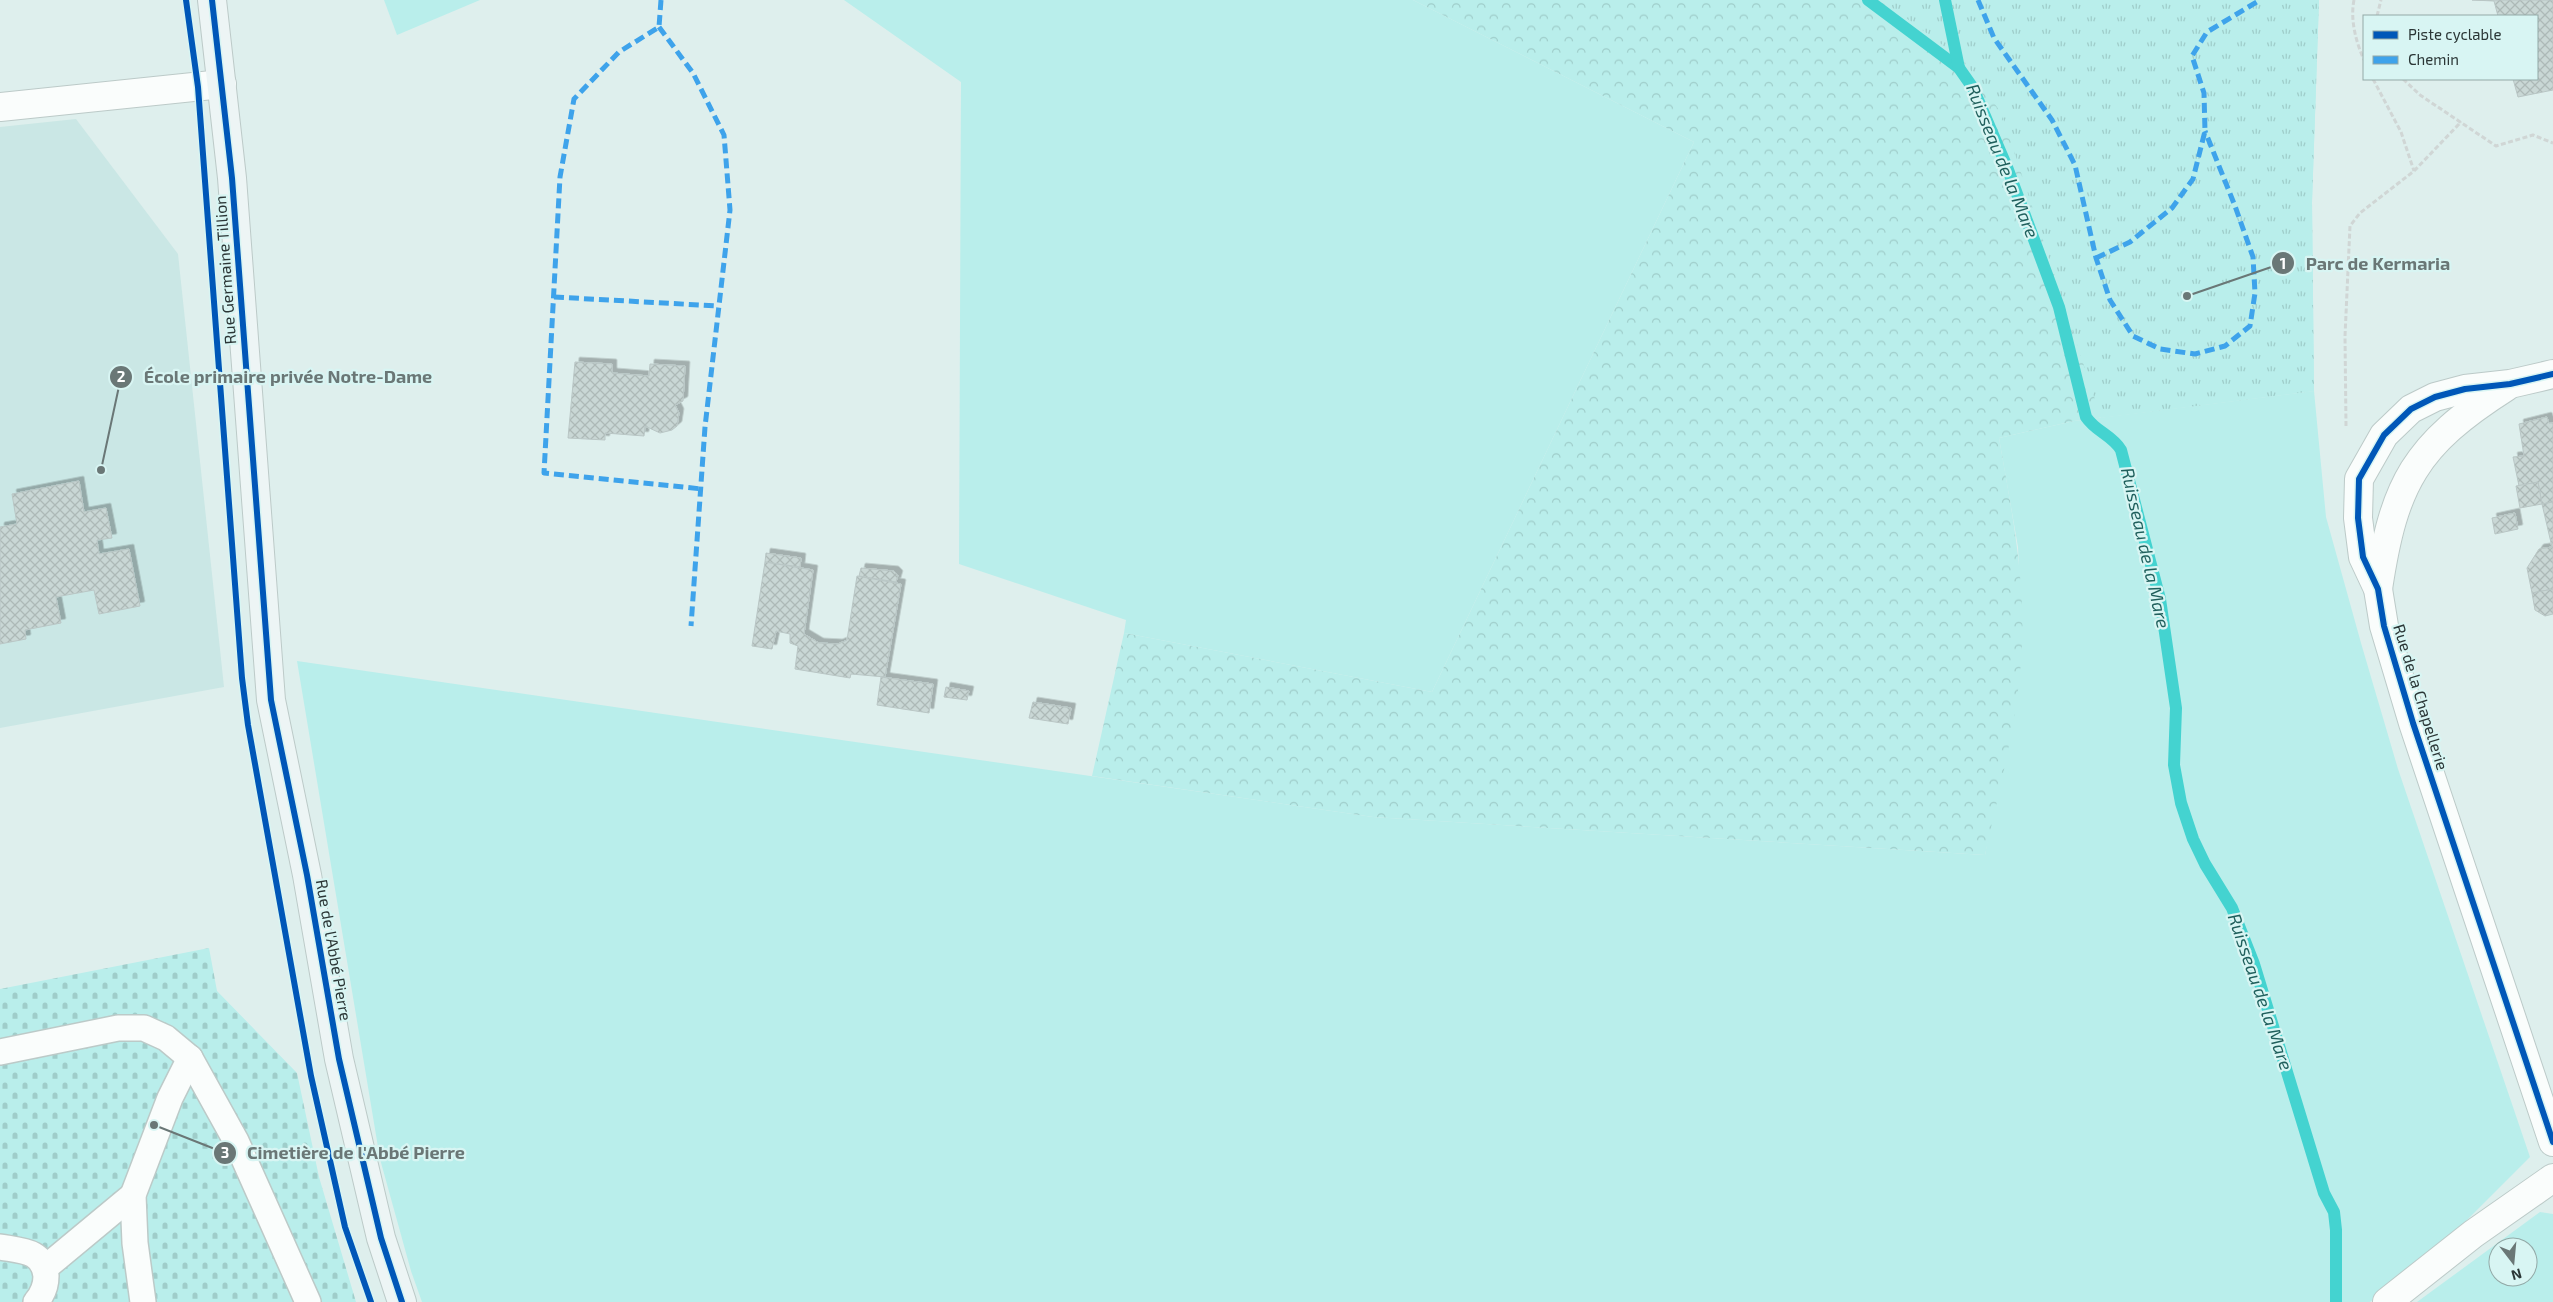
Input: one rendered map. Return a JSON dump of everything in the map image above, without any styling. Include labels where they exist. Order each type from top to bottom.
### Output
[{"type":"street","name":"Rue Germaine Tillion","points":[[212,0],[222,84],[263,598]]},
{"type":"street","points":[[0,108],[222,84]]},
{"type":"street","name":"Rue de la Chapellerie","points":[[2553,374],[2510,384],[2465,389],[2435,397],[2411,409],[2384,435],[2359,479],[2358,518],[2364,557],[2378,589],[2384,626],[2412,723],[2553,1142]]},
{"type":"street","name":"Rue de la Chapellerie","points":[[2378,589],[2384,544],[2394,510],[2413,468],[2445,432],[2472,409],[2510,384]]},
{"type":"street","name":"Rue de l'Abbé Pierre","points":[[263,598],[271,700],[307,875],[339,1059],[381,1238],[402,1302]]},
{"type":"street","points":[[2387,1302],[2473,1234],[2553,1178]]},
{"type":"lane","points":[[0,1052],[118,1028],[144,1028],[166,1038],[190,1058],[236,1141],[308,1302]]},
{"type":"lane","points":[[142,1302],[135,1243],[133,1195],[170,1098],[190,1058]]},
{"type":"lane","points":[[45,1268],[133,1195]]},
{"type":"lane","points":[[0,1247],[29,1253],[40,1258],[45,1268],[46,1281],[41,1296],[36,1302]]},
{"type":"path","points":[[2354,0],[2352,11],[2358,47],[2363,58]]},
{"type":"path","points":[[2377,15],[2381,0]]},
{"type":"path","points":[[2374,80],[2401,132],[2414,170]]},
{"type":"path","points":[[2404,80],[2420,95],[2496,146],[2534,135],[2553,143]]},
{"type":"path","points":[[2359,479],[2347,447],[2345,336],[2350,226],[2360,212],[2414,170],[2461,122]]},
{"type":"shaded area","points":[[76,119],[178,254],[224,687],[0,728],[0,127]]},
{"type":"green space","points":[[384,0],[480,0],[397,35]]},
{"type":"green space","points":[[844,0],[1413,0],[1694,142],[1432,692],[1124,633],[1126,620],[959,564],[961,82]]},
{"type":"green space","points":[[1413,0],[2319,0],[2312,202],[2314,391],[2074,421],[1999,438],[2019,567],[2022,645],[2013,724],[1985,855],[1373,817],[1092,776],[1124,633],[1432,692],[1694,142]]},
{"type":"green space","points":[[1882,0],[2319,0],[2312,202],[2314,391],[2101,418],[2002,114],[1964,61]]},
{"type":"green space","points":[[2314,391],[2326,517],[2361,643],[2398,769],[2530,1157],[2461,1226],[2370,1302],[422,1302],[411,1271],[380,1159],[297,661],[1373,817],[1985,855],[2022,645],[2018,547],[1999,438],[2074,421]]},
{"type":"green space","points":[[209,948],[217,991],[297,1073],[319,1177],[356,1302],[0,1302],[0,989]]},
{"type":"green space","points":[[2540,1212],[2553,1214],[2553,1302],[2417,1302],[2488,1250],[2488,1287],[2538,1287],[2538,1237],[2506,1237]]},
{"type":"building","points":[[2472,0],[2553,0],[2553,90],[2518,97],[2513,80],[2538,80],[2538,15],[2498,15],[2494,1]]},
{"type":"building","points":[[575,362],[612,364],[612,373],[649,376],[650,364],[685,366],[683,401],[675,405],[679,413],[677,426],[672,430],[660,433],[645,426],[644,436],[605,433],[605,440],[568,438]]},
{"type":"building","points":[[2547,417],[2549,423],[2553,423],[2553,502],[2542,504],[2538,482],[2519,486],[2513,457],[2524,456],[2519,424]]},
{"type":"building","points":[[79,481],[84,512],[106,508],[112,538],[97,540],[99,554],[129,549],[140,606],[99,614],[94,590],[56,597],[61,623],[25,630],[26,639],[0,644],[0,527],[17,524],[12,494]]},
{"type":"building","points":[[2538,482],[2542,504],[2520,508],[2516,486]]},
{"type":"building","points":[[2553,502],[2553,589],[2532,593],[2527,568],[2539,549],[2552,547],[2542,504]]},
{"type":"building","points":[[2515,513],[2518,529],[2495,534],[2492,518]]},
{"type":"building","points":[[766,553],[801,558],[800,567],[765,562]]},
{"type":"building","points":[[765,562],[813,570],[804,634],[819,643],[838,644],[847,640],[857,576],[901,584],[885,677],[851,674],[850,678],[795,669],[798,646],[790,643],[790,634],[776,631],[772,649],[752,646]]},
{"type":"building","points":[[861,568],[894,571],[898,575],[896,582],[859,576]]},
{"type":"building","points":[[2553,589],[2553,614],[2545,616],[2535,610],[2532,593]]},
{"type":"building","points":[[881,677],[933,684],[929,713],[877,705]]},
{"type":"building","points":[[946,687],[969,691],[967,700],[944,697]]},
{"type":"building","points":[[1033,702],[1071,708],[1068,724],[1029,718]]},
{"type":"waterway","name":"Ruisseau de la Mare","points":[[1868,0],[1959,68],[1973,88],[2007,167],[2059,307],[2086,417],[2121,450],[2160,599],[2176,708],[2174,765],[2181,803],[2193,839],[2205,864],[2232,908],[2254,964],[2324,1193],[2334,1212],[2336,1230],[2336,1302]]},
{"type":"waterway","points":[[1945,0],[1959,68]]},
{"type":"marked path","points":[[661,0],[659,27],[619,52],[574,99],[560,177],[544,473],[702,489]]},
{"type":"marked path","points":[[1978,0],[1994,38],[2052,120],[2075,165],[2096,258],[2110,300],[2133,336],[2160,349],[2195,354],[2225,346],[2250,326],[2255,293],[2253,257],[2205,131]]},
{"type":"marked path","points":[[2096,258],[2130,242],[2172,208],[2193,179],[2205,131],[2204,93],[2192,56],[2207,32],[2260,0]]},
{"type":"marked path","points":[[659,27],[693,73],[724,135],[730,210],[705,427],[691,626]]},
{"type":"marked path","points":[[554,297],[718,306]]},
{"type":"cycle path","points":[[186,0],[198,87],[242,678],[248,725],[311,1076],[345,1227],[371,1302]]},
{"type":"cycle path","points":[[212,0],[232,178],[271,700],[307,875],[339,1059],[381,1238],[402,1302]]},
{"type":"cycle path","points":[[2553,374],[2510,384],[2465,389],[2435,397],[2411,409],[2384,435],[2359,479],[2358,518],[2363,557],[2378,589],[2384,626],[2413,723],[2553,1142]]},
{"type":"place","name":"Parc de Kermaria","points":[[2187,296]]},
{"type":"place","name":"École primaire privée Notre-Dame","points":[[101,470]]},
{"type":"place","name":"Cimetière de l'Abbé Pierre","points":[[154,1125]]}]
